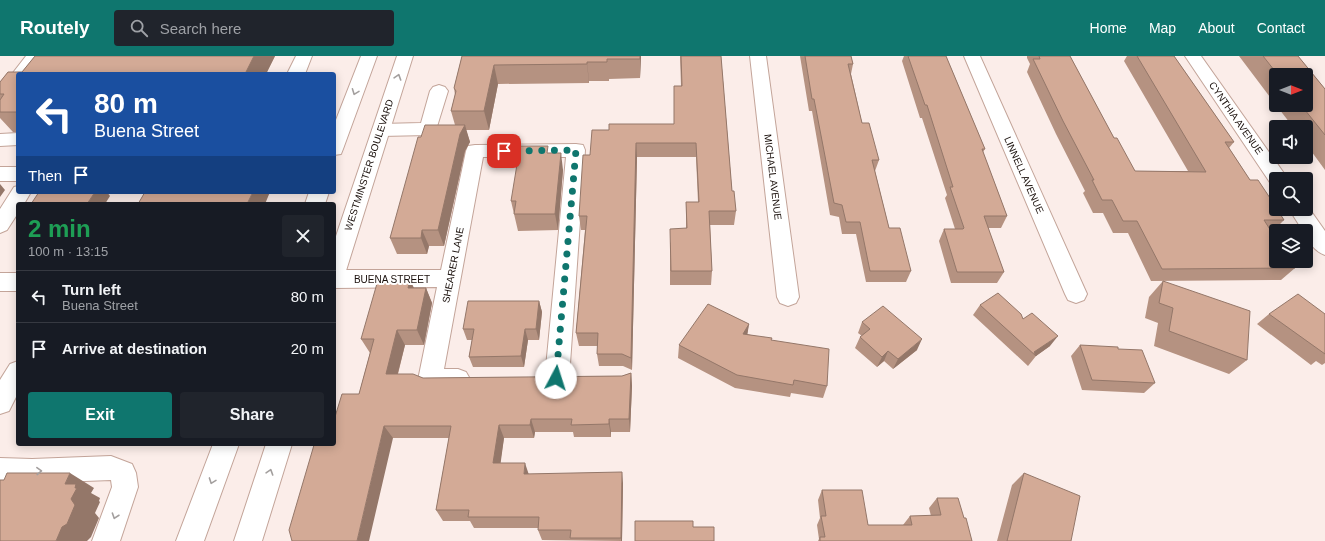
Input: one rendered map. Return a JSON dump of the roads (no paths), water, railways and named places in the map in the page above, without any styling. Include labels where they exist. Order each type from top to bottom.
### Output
[{"type":"street","points":[[23,72],[35,56]]},
{"type":"street","points":[[297,72],[304,56]]},
{"type":"street","points":[[337,132],[369,56]]},
{"type":"street","name":"WESTMINSTER BOULEVARD","points":[[336,268],[405,56]]},
{"type":"street","name":"MICHAEL AVENUE","points":[[758,56],[788,297]]},
{"type":"street","name":"LINNELL AVENUE","points":[[972,56],[1076,294]]},
{"type":"street","name":"CYNTHIA AVENUE","points":[[1194,56],[1273,172]]},
{"type":"street","points":[[381,130],[429,129],[439,91]]},
{"type":"street","points":[[0,140],[16,140]]},
{"type":"street","name":"SHEARER LANE","points":[[477,379],[430,380],[475,151],[576,150],[568,378],[533,379]]},
{"type":"street","points":[[0,174],[16,174]]},
{"type":"street","points":[[0,225],[20,194]]},
{"type":"street","points":[[1304,216],[1325,247]]},
{"type":"street","name":"BUENA STREET","points":[[336,279],[450,278]]},
{"type":"street","points":[[0,282],[16,282]]},
{"type":"street","points":[[0,403],[16,375]]},
{"type":"street","points":[[190,541],[225,446]]},
{"type":"street","points":[[248,541],[278,446]]},
{"type":"street","points":[[0,470],[32,471],[111,468],[123,473],[125,486],[106,541]]}]
